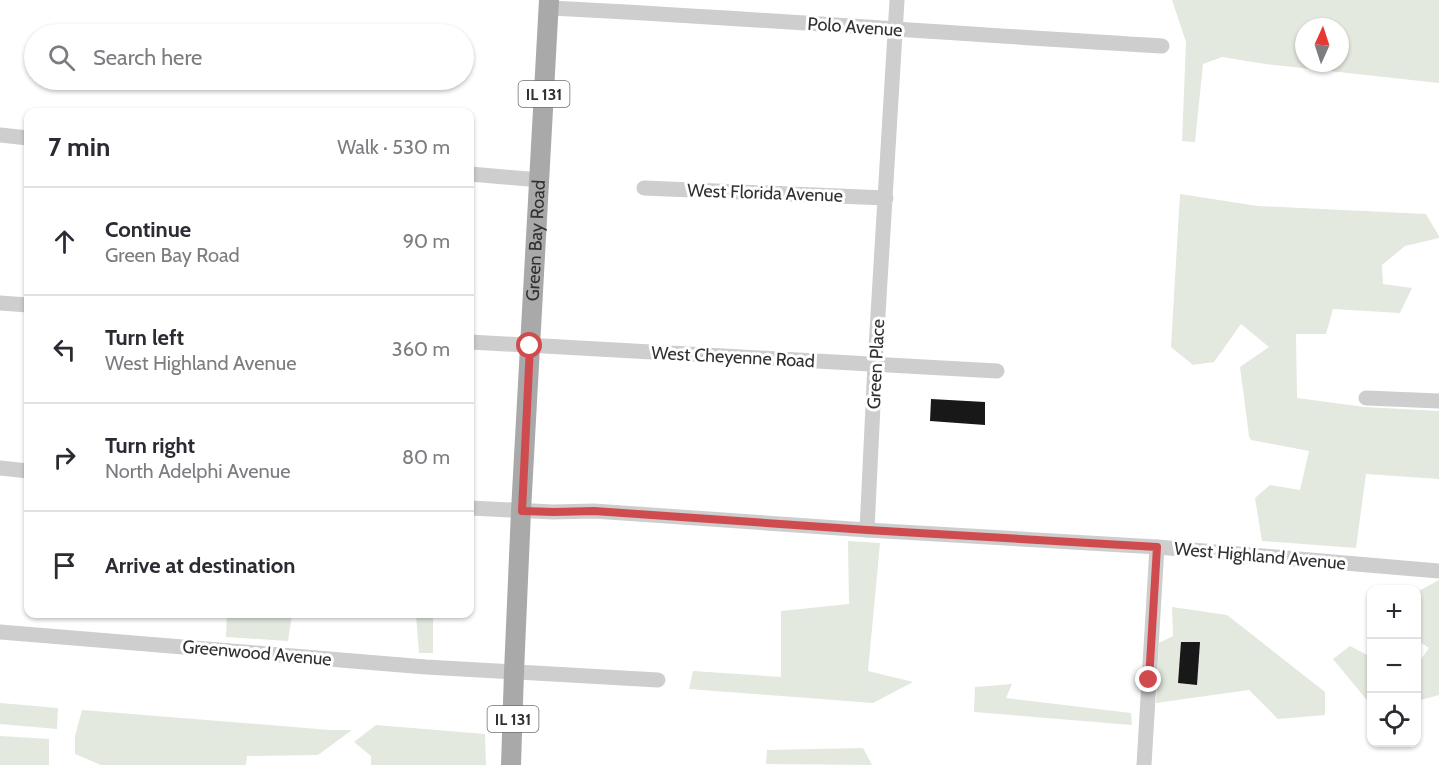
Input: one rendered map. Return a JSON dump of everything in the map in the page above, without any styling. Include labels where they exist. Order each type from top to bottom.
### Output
[{"type":"main road","name":"Green Bay Road","points":[[522,511],[549,4]]},
{"type":"main road","name":"IL 131","points":[[511,765],[522,511]]},
{"type":"street","name":"Green Place","points":[[867,530],[897,0]]},
{"type":"street","name":"Polo Avenue","points":[[549,4],[896,30],[1162,46]]},
{"type":"street","points":[[0,135],[24,138]]},
{"type":"street","points":[[474,174],[540,180]]},
{"type":"street","name":"West Florida Avenue","points":[[644,188],[886,198]]},
{"type":"street","points":[[0,303],[24,305]]},
{"type":"street","name":"West Cheyenne Road","points":[[474,342],[997,370]]},
{"type":"street","points":[[1366,398],[1439,401]]},
{"type":"street","points":[[0,468],[24,471]]},
{"type":"street","name":"West Highland Avenue","points":[[474,508],[554,512],[594,511],[1157,547],[1439,570]]},
{"type":"street","points":[[1144,765],[1157,547]]},
{"type":"street","name":"Greenwood Avenue","points":[[0,632],[426,667],[658,680]]},
{"type":"shaded area","points":[[1172,0],[1439,0],[1439,83],[1338,72],[1349,72],[1349,18],[1295,18],[1295,67],[1222,57],[1203,64],[1195,142],[1182,141],[1186,42]]},
{"type":"shaded area","points":[[1180,194],[1258,206],[1426,214],[1439,236],[1439,238],[1405,246],[1382,265],[1383,284],[1412,288],[1400,313],[1333,309],[1326,334],[1296,334],[1297,398],[1365,407],[1439,411],[1439,479],[1366,474],[1356,548],[1262,541],[1255,498],[1270,485],[1300,490],[1309,451],[1251,440],[1240,367],[1269,347],[1241,324],[1214,362],[1193,365],[1171,347]]},
{"type":"shaded area","points":[[848,541],[880,543],[868,671],[913,682],[873,703],[689,689],[693,671],[781,677],[781,611],[849,604]]},
{"type":"shaded area","points":[[1439,580],[1439,695],[1421,700],[1421,659],[1429,648],[1421,643],[1421,590]]},
{"type":"shaded area","points":[[1172,607],[1227,615],[1325,692],[1325,715],[1278,719],[1249,690],[1156,703],[1159,643],[1173,636]]},
{"type":"shaded area","points":[[227,618],[291,618],[288,641],[226,637]]},
{"type":"shaded area","points":[[416,618],[433,618],[433,653],[419,653]]},
{"type":"shaded area","points":[[1350,646],[1367,655],[1367,700],[1333,659]]},
{"type":"shaded area","points":[[1012,684],[1006,698],[1131,713],[1132,725],[974,712],[975,687]]},
{"type":"shaded area","points":[[0,703],[58,708],[57,729],[0,724]]},
{"type":"shaded area","points":[[82,710],[352,730],[318,755],[247,756],[246,765],[101,765],[75,754],[75,736]]},
{"type":"shaded area","points":[[376,725],[485,734],[486,765],[371,765],[371,756],[354,742]]},
{"type":"shaded area","points":[[0,736],[49,739],[49,765],[0,765]]},
{"type":"shaded area","points":[[863,748],[872,765],[766,764],[767,750]]},
{"type":"building","points":[[931,399],[985,402],[985,425],[930,421]]},
{"type":"building","points":[[1181,642],[1200,642],[1197,685],[1178,683]]},
{"type":"route","points":[[530,346],[522,511],[594,511],[1157,547],[1149,680]]}]
